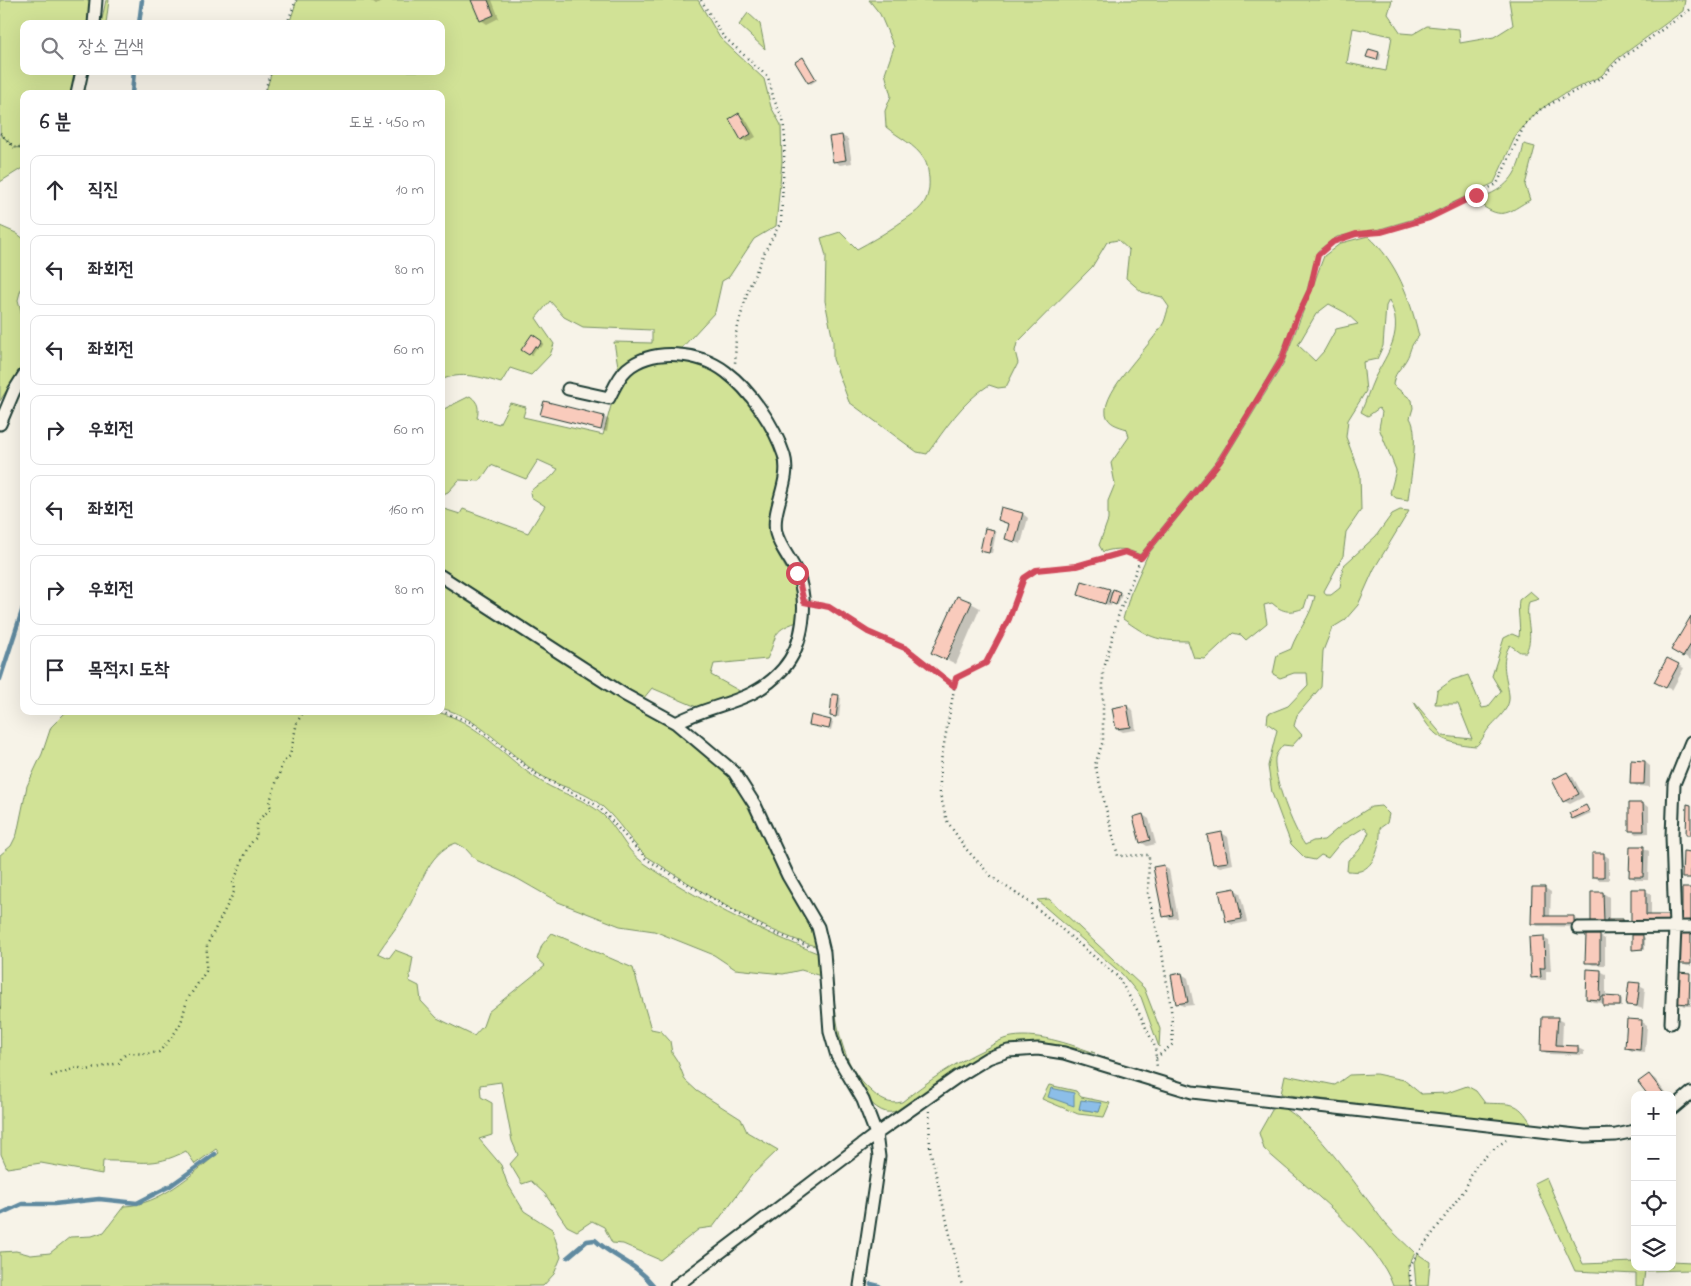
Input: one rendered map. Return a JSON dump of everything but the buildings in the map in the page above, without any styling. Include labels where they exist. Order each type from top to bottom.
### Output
[{"type":"street","points":[[94,20],[96,0]]},
{"type":"street","points":[[78,90],[81,75]]},
{"type":"street","points":[[568,389],[609,398],[627,369],[658,355],[692,357],[709,362],[726,371],[764,416],[784,455],[786,470],[776,531],[780,545],[797,573],[804,602],[795,651],[782,670],[758,690],[738,701],[696,713],[676,723]]},
{"type":"street","points":[[0,424],[20,381]]},
{"type":"street","points":[[445,579],[625,695],[676,723],[734,772],[756,805],[788,876],[818,927],[824,952],[830,1032],[837,1056],[863,1100],[876,1134],[879,1156],[860,1286]]},
{"type":"street","points":[[1671,1023],[1675,927],[1672,836],[1674,784],[1691,742]]},
{"type":"street","points":[[1578,928],[1691,927]]},
{"type":"street","points":[[676,1286],[876,1134],[928,1097],[988,1058],[1008,1051],[1038,1049],[1064,1053],[1192,1092],[1585,1136],[1616,1135],[1631,1132]]},
{"type":"street","points":[[1676,1106],[1691,1093]]},
{"type":"path","points":[[288,20],[296,0]]},
{"type":"path","points":[[701,0],[723,36],[768,78],[774,100],[783,119],[786,138],[781,222],[766,248],[748,290],[736,334],[733,378]]},
{"type":"path","points":[[1156,1058],[1174,1044],[1171,1008],[1162,953],[1148,893],[1149,855],[1118,856],[1096,765],[1103,741],[1103,672],[1119,613],[1141,558],[1220,461],[1278,367],[1310,290],[1318,255],[1333,242],[1356,234],[1381,232],[1429,218],[1497,184],[1525,124],[1541,110],[1602,78],[1618,61],[1691,9]]},
{"type":"path","points":[[265,90],[270,75]]},
{"type":"path","points":[[0,133],[15,148],[20,147]]},
{"type":"path","points":[[1141,558],[1125,552],[1076,566],[1036,570],[1024,578],[1009,619],[986,663],[956,678],[940,766],[940,794],[947,821],[966,849],[993,878],[1032,904],[1118,977],[1139,1013],[1155,1047],[1158,1081]]},
{"type":"path","points":[[804,602],[829,607],[868,632],[907,649],[954,686]]},
{"type":"path","points":[[445,713],[472,723],[534,773],[598,806],[646,859],[736,913],[774,933],[824,952]]},
{"type":"path","points":[[52,1076],[58,1073],[67,1073],[76,1067],[87,1070],[119,1063],[122,1057],[129,1053],[146,1054],[159,1052],[172,1037],[180,1024],[187,1000],[206,971],[207,945],[215,933],[217,924],[226,911],[234,892],[233,881],[240,871],[240,863],[252,841],[257,837],[256,825],[260,817],[272,809],[269,804],[276,778],[283,762],[290,756],[297,722],[301,715]]},
{"type":"path","points":[[928,1097],[930,1149],[962,1286]]},
{"type":"path","points":[[1411,1286],[1409,1266],[1465,1189],[1475,1166],[1490,1152],[1522,1129]]},
{"type":"green space","points":[[0,0],[95,0],[92,20],[20,20],[20,75],[75,75],[73,90],[20,90],[20,147],[15,148],[20,147],[20,170],[0,182],[0,134],[13,146],[0,133]]},
{"type":"green space","points":[[106,0],[109,0],[106,20],[102,20]]},
{"type":"green space","points":[[297,0],[698,0],[720,38],[764,79],[771,107],[781,125],[782,162],[776,226],[754,239],[729,277],[722,281],[715,312],[679,351],[619,372],[614,342],[652,343],[652,330],[583,327],[564,317],[550,301],[536,318],[554,344],[550,355],[531,375],[510,368],[501,383],[464,375],[445,378],[445,90],[266,90],[271,75],[445,75],[445,20],[290,20]]},
{"type":"green space","points":[[869,0],[1392,0],[1388,14],[1401,33],[1413,34],[1427,26],[1459,29],[1460,43],[1494,37],[1513,25],[1509,0],[1685,0],[1683,11],[1617,59],[1601,76],[1562,95],[1538,111],[1516,135],[1494,183],[1428,215],[1380,229],[1337,237],[1318,251],[1307,291],[1279,358],[1252,405],[1217,460],[1140,555],[1122,549],[1103,552],[1099,545],[1108,520],[1108,501],[1115,484],[1111,463],[1129,437],[1127,429],[1114,424],[1107,417],[1107,404],[1120,380],[1164,322],[1169,307],[1162,297],[1142,292],[1126,278],[1129,250],[1118,240],[1107,242],[1092,267],[1017,343],[1015,351],[1018,363],[1006,387],[998,388],[989,385],[979,392],[955,416],[927,454],[917,452],[849,402],[833,359],[833,341],[825,301],[826,256],[821,238],[840,232],[857,249],[915,213],[924,202],[929,188],[927,166],[921,154],[912,145],[886,127],[885,111],[891,96],[885,73],[894,47],[880,14]],"holes":[[[1353,28],[1392,36],[1386,71],[1347,63]]]},
{"type":"green space","points":[[748,13],[760,24],[765,49],[739,25]]},
{"type":"green space","points":[[1524,144],[1535,147],[1525,185],[1530,200],[1508,212],[1498,213],[1491,211],[1484,207],[1483,197],[1493,193],[1512,177],[1519,163]]},
{"type":"green space","points":[[0,226],[20,236],[20,292],[18,300],[20,307],[20,373],[15,377],[0,401]]},
{"type":"green space","points":[[1368,236],[1378,246],[1395,269],[1407,295],[1419,336],[1413,343],[1406,360],[1396,374],[1393,385],[1412,400],[1413,408],[1410,418],[1413,425],[1414,445],[1408,500],[1396,498],[1390,493],[1396,470],[1379,428],[1382,412],[1379,408],[1368,416],[1361,412],[1374,379],[1393,341],[1395,332],[1394,311],[1389,300],[1386,306],[1383,346],[1377,359],[1363,362],[1366,391],[1348,420],[1346,437],[1360,474],[1361,510],[1346,532],[1343,556],[1324,591],[1326,595],[1331,595],[1340,588],[1343,566],[1376,536],[1392,514],[1400,510],[1409,511],[1374,569],[1358,605],[1345,620],[1332,628],[1323,651],[1321,687],[1297,715],[1294,726],[1302,735],[1292,746],[1283,745],[1275,758],[1275,767],[1285,803],[1305,845],[1313,841],[1324,840],[1342,825],[1371,807],[1381,806],[1389,814],[1387,823],[1380,828],[1380,840],[1374,859],[1360,871],[1347,871],[1348,860],[1358,851],[1365,840],[1369,832],[1365,827],[1341,842],[1328,858],[1321,855],[1315,860],[1305,858],[1291,844],[1272,793],[1268,766],[1277,730],[1267,723],[1268,714],[1288,706],[1308,685],[1307,673],[1294,673],[1280,678],[1273,674],[1277,655],[1291,649],[1310,611],[1315,596],[1308,595],[1304,608],[1295,611],[1280,609],[1272,603],[1264,605],[1267,623],[1246,640],[1241,635],[1233,633],[1205,659],[1194,658],[1188,641],[1153,637],[1123,619],[1130,595],[1148,554],[1225,458],[1283,364],[1324,256],[1341,243]],"holes":[[[1329,304],[1346,313],[1358,324],[1336,329],[1324,351],[1315,361],[1298,345],[1316,314]]]},
{"type":"green space","points":[[661,358],[685,360],[721,373],[739,390],[759,416],[775,445],[782,469],[770,529],[775,548],[794,587],[797,622],[782,628],[776,636],[767,659],[714,664],[711,675],[745,694],[699,708],[652,688],[643,699],[445,571],[445,509],[460,514],[463,509],[528,533],[545,506],[531,497],[530,492],[550,478],[558,469],[538,460],[526,479],[491,465],[480,481],[459,480],[445,493],[445,408],[470,396],[478,406],[477,418],[499,424],[510,403],[526,407],[523,417],[603,435],[617,390],[628,375],[639,367]]},
{"type":"green space","points":[[445,582],[675,725],[733,776],[816,927],[818,947],[773,930],[729,908],[646,856],[614,818],[597,802],[584,794],[549,780],[484,730],[457,713],[445,709]]},
{"type":"green space","points":[[1530,591],[1539,599],[1529,602],[1529,646],[1526,652],[1520,652],[1510,645],[1507,651],[1504,664],[1509,701],[1504,711],[1476,746],[1463,745],[1437,735],[1426,722],[1414,702],[1443,736],[1472,739],[1458,704],[1435,704],[1437,691],[1452,680],[1468,675],[1482,708],[1488,707],[1501,691],[1492,676],[1504,638],[1512,634],[1519,637],[1519,600]]},
{"type":"green space","points":[[445,714],[463,722],[490,741],[528,773],[542,782],[581,800],[602,814],[635,856],[661,875],[728,913],[820,954],[821,976],[801,970],[783,974],[735,969],[714,955],[654,931],[620,926],[558,902],[518,879],[476,860],[465,848],[456,843],[437,855],[425,873],[399,924],[378,953],[389,958],[395,950],[413,957],[409,981],[419,986],[421,1001],[437,1018],[474,1036],[483,1026],[488,1012],[545,966],[537,959],[542,945],[552,933],[633,968],[651,1029],[661,1031],[670,1041],[672,1053],[678,1062],[685,1080],[697,1091],[741,1119],[747,1132],[778,1150],[751,1176],[713,1227],[699,1229],[660,1260],[623,1244],[612,1243],[604,1227],[592,1221],[577,1231],[567,1226],[545,1194],[531,1181],[522,1184],[510,1164],[518,1155],[512,1141],[501,1082],[480,1085],[481,1097],[492,1103],[492,1135],[479,1139],[501,1165],[507,1183],[524,1211],[552,1229],[561,1257],[554,1274],[543,1286],[0,1286],[0,1252],[16,1251],[31,1255],[50,1253],[70,1237],[92,1236],[104,1232],[124,1206],[151,1200],[163,1194],[219,1153],[216,1149],[195,1164],[186,1151],[174,1157],[154,1162],[103,1161],[102,1174],[41,1163],[7,1168],[1,1154],[0,855],[11,846],[17,834],[27,786],[42,754],[51,727],[63,715]]},
{"type":"green space","points":[[1049,899],[1144,988],[1160,1029],[1159,1047],[1141,997],[1122,974],[1037,900]]},
{"type":"green space","points":[[833,986],[838,1029],[847,1056],[861,1081],[885,1101],[902,1102],[951,1067],[1007,1038],[1017,1036],[1040,1037],[1063,1042],[1095,1053],[1046,1043],[1012,1045],[995,1049],[963,1065],[905,1108],[894,1112],[886,1112],[876,1107],[867,1099],[844,1061],[833,1025]]},
{"type":"green space","points":[[1376,1074],[1404,1080],[1421,1094],[1447,1093],[1467,1086],[1476,1091],[1485,1103],[1507,1104],[1517,1107],[1532,1125],[1281,1094],[1285,1075],[1335,1085],[1349,1075]]},
{"type":"green space","points":[[1049,1085],[1076,1091],[1081,1097],[1110,1103],[1104,1117],[1078,1114],[1042,1099]],"holes":[[[1101,1103],[1099,1112],[1079,1109]]]},
{"type":"green space","points":[[1279,1105],[1293,1114],[1322,1142],[1385,1223],[1415,1253],[1408,1266],[1410,1286],[1393,1286],[1385,1269],[1356,1232],[1264,1149],[1259,1133],[1272,1110]]},
{"type":"green space","points":[[1546,1177],[1583,1264],[1631,1262],[1631,1271],[1645,1271],[1643,1286],[1636,1286],[1636,1274],[1575,1271],[1534,1183]]},
{"type":"green space","points":[[1418,1254],[1430,1262],[1428,1286],[1416,1286],[1414,1262]]},
{"type":"green space","points":[[1676,1261],[1691,1262],[1691,1270],[1676,1270]]},
{"type":"water","points":[[1051,1088],[1074,1093],[1074,1106],[1048,1097]]},
{"type":"water","points":[[1081,1100],[1102,1103],[1099,1112],[1079,1109]]},
{"type":"waterway","points":[[140,20],[142,0]]},
{"type":"waterway","points":[[132,90],[134,75]]},
{"type":"waterway","points":[[0,679],[20,617]]},
{"type":"waterway","points":[[0,1214],[22,1204],[54,1204],[99,1199],[137,1203],[170,1186],[215,1154]]},
{"type":"waterway","points":[[568,1257],[587,1241],[595,1240],[639,1271],[653,1285]]},
{"type":"waterway","points":[[871,1284],[879,1286]]},
{"type":"route","points":[[797,573],[804,602],[829,607],[868,632],[907,649],[954,686],[956,678],[986,663],[1009,619],[1024,578],[1036,570],[1053,570],[1076,566],[1125,552],[1141,558],[1220,461],[1255,406],[1282,359],[1296,319],[1310,290],[1318,255],[1333,242],[1356,234],[1381,232],[1429,218],[1476,195]]}]
